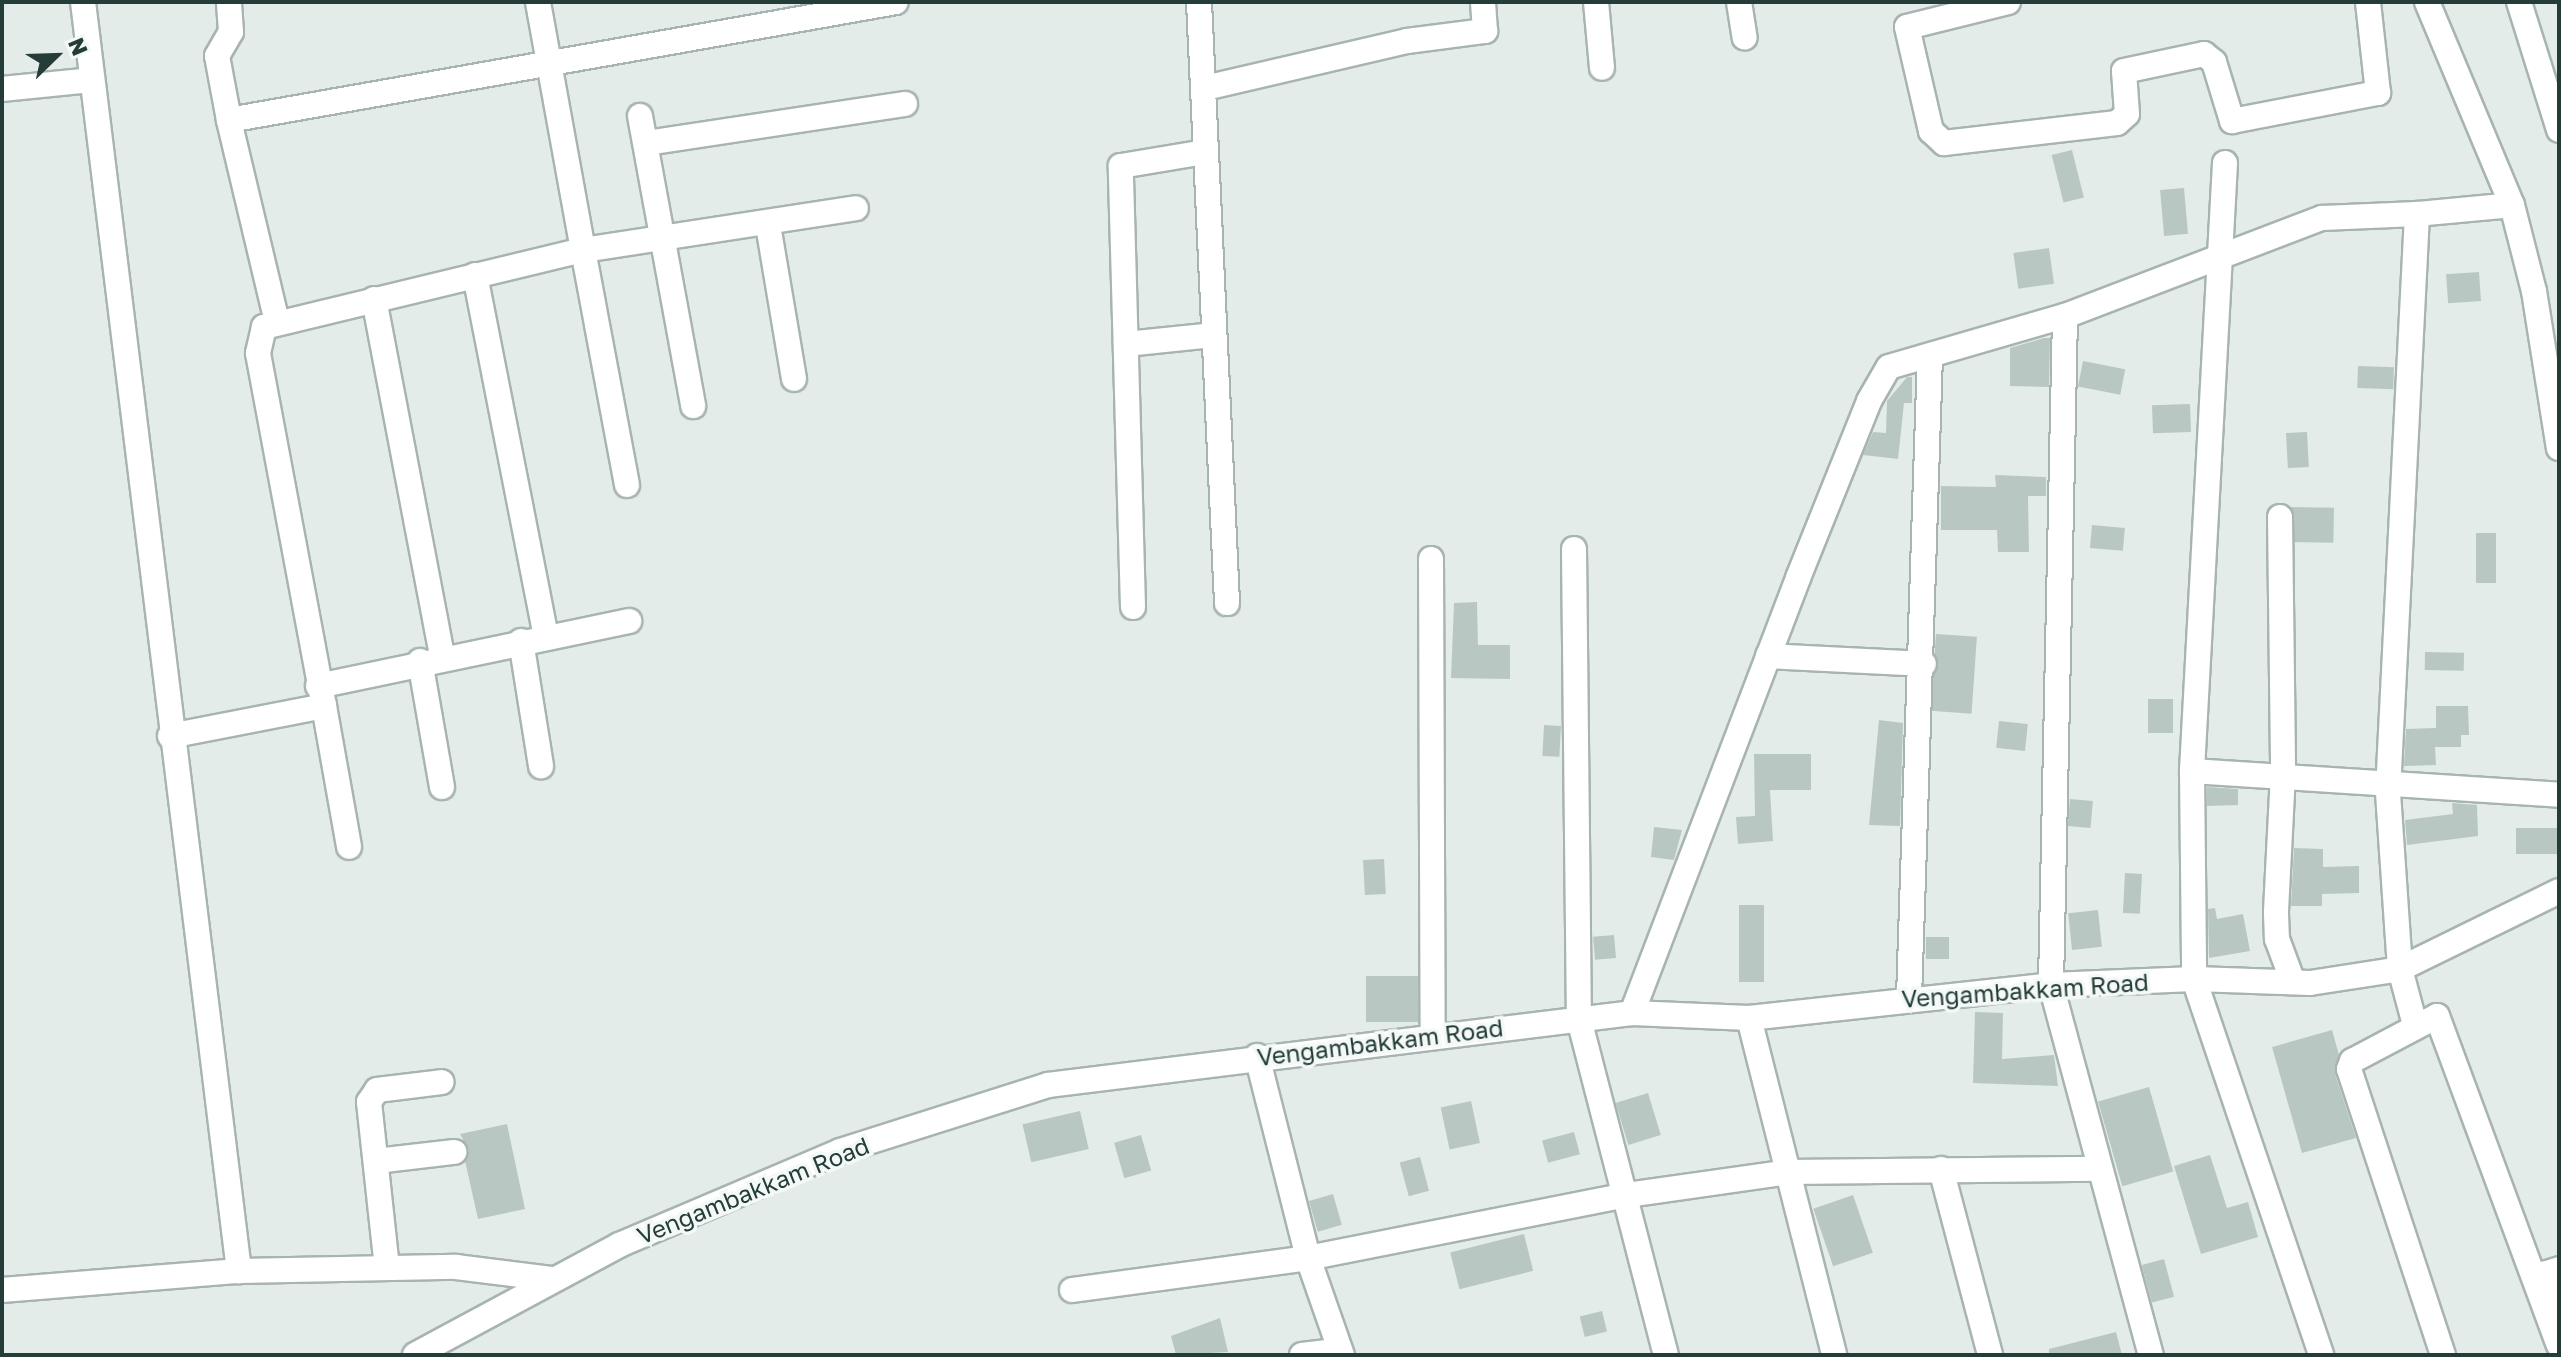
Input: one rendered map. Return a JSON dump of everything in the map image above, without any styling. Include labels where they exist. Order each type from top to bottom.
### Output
[{"type":"street","points":[[83,2],[170,736],[239,1271]]},
{"type":"street","points":[[229,2],[231,32],[217,56],[277,322]]},
{"type":"street","points":[[538,2],[627,485]]},
{"type":"street","points":[[229,120],[550,66],[896,2]]},
{"type":"street","points":[[1199,2],[1227,603]]},
{"type":"street","points":[[1205,88],[1407,41],[1485,31],[1483,2]]},
{"type":"street","points":[[1596,2],[1602,68]]},
{"type":"street","points":[[1739,2],[1745,38]]},
{"type":"street","points":[[2008,2],[1907,27],[1931,131],[1944,143],[2117,123],[2127,114],[2124,71],[2204,54],[2212,57],[2232,121],[2378,93],[2368,2]]},
{"type":"street","points":[[2427,2],[2512,205],[2534,291],[2559,448]]},
{"type":"street","points":[[2519,2],[2559,130]]},
{"type":"street","points":[[2,89],[92,80]]},
{"type":"street","points":[[646,143],[905,104]]},
{"type":"street","points":[[640,116],[665,239],[693,406]]},
{"type":"street","points":[[1133,607],[1121,166],[1205,152]]},
{"type":"street","points":[[2225,163],[2192,771],[2194,979],[2321,1355]]},
{"type":"street","points":[[1632,1013],[1768,656],[1877,385],[1889,367],[2065,316],[2333,216],[2417,214],[2512,205]]},
{"type":"street","points":[[349,847],[258,353],[258,336],[277,322],[583,250],[768,225],[856,208]]},
{"type":"street","points":[[2415,1025],[2400,969],[2390,783],[2417,214]]},
{"type":"street","points":[[768,225],[794,379]]},
{"type":"street","points":[[475,275],[546,637]]},
{"type":"street","points":[[374,299],[431,658],[442,787]]},
{"type":"street","points":[[2065,316],[2051,985],[2151,1355]]},
{"type":"street","points":[[1126,344],[1213,335]]},
{"type":"street","points":[[1909,998],[1924,664],[1930,356]]},
{"type":"street","points":[[2280,517],[2283,773],[2276,913],[2277,939],[2293,982]]},
{"type":"street","points":[[1574,549],[1579,1019],[1620,1196],[1666,1355]]},
{"type":"street","points":[[1431,559],[1433,1036]]},
{"type":"street","points":[[170,736],[321,696],[431,658],[629,621]]},
{"type":"street","points":[[521,641],[541,766]]},
{"type":"street","points":[[1768,656],[1924,664]]},
{"type":"street","points":[[2192,771],[2283,773],[2559,795]]},
{"type":"street","name":"Vengambakkam Road","points":[[415,1355],[553,1279],[840,1151],[1048,1085],[1257,1056],[1632,1013],[1749,1018],[1909,998],[2051,985],[2194,979],[2293,982],[2400,969],[2559,891]]},
{"type":"street","points":[[2443,1355],[2349,1069],[2352,1061],[2437,1016],[2559,1345]]},
{"type":"street","points":[[1749,1018],[1834,1355]]},
{"type":"street","points":[[1257,1056],[1308,1258],[1341,1352],[1302,1355]]},
{"type":"street","points":[[387,1268],[372,1095],[442,1082]]},
{"type":"street","points":[[376,1161],[454,1152]]},
{"type":"street","points":[[1941,1169],[1990,1355]]},
{"type":"street","points":[[1072,1290],[1308,1258],[1620,1196],[1788,1172],[2099,1169]]},
{"type":"street","points":[[2,1290],[239,1271],[387,1268],[456,1267],[553,1279]]},
{"type":"street","points":[[2559,1269],[2544,1274],[2559,1317]]},
{"type":"building","points":[[2072,150],[2084,198],[2063,203],[2052,155]]},
{"type":"building","points":[[2184,188],[2188,234],[2164,236],[2160,190]]},
{"type":"building","points":[[2049,248],[2054,284],[2018,289],[2013,253]]},
{"type":"building","points":[[2479,272],[2481,301],[2448,303],[2446,274]]},
{"type":"building","points":[[2050,338],[2049,387],[2010,386],[2010,348]]},
{"type":"building","points":[[2083,361],[2125,369],[2120,395],[2078,387]]},
{"type":"building","points":[[2358,366],[2394,367],[2393,389],[2357,388]]},
{"type":"building","points":[[1907,377],[1912,377],[1912,403],[1904,403],[1898,459],[1863,455],[1873,432],[1886,433],[1887,401]]},
{"type":"building","points":[[2190,404],[2191,432],[2153,433],[2152,405]]},
{"type":"building","points":[[2307,432],[2309,467],[2288,468],[2286,433]]},
{"type":"building","points":[[1995,475],[2046,477],[2046,496],[2028,496],[2029,552],[1998,552],[1997,530],[1941,530],[1941,486],[1996,487]]},
{"type":"building","points":[[2291,507],[2334,508],[2333,543],[2290,542]]},
{"type":"building","points":[[2092,525],[2125,528],[2123,551],[2090,548]]},
{"type":"building","points":[[2476,533],[2496,533],[2496,583],[2476,583]]},
{"type":"building","points":[[1477,602],[1478,645],[1510,645],[1510,679],[1451,678],[1454,603]]},
{"type":"building","points":[[1936,634],[1977,637],[1972,714],[1931,711]]},
{"type":"building","points":[[2425,652],[2464,653],[2464,671],[2425,670]]},
{"type":"building","points":[[2148,699],[2173,699],[2173,733],[2148,733]]},
{"type":"building","points":[[2436,706],[2468,706],[2469,735],[2461,735],[2461,747],[2435,747],[2436,765],[2404,766],[2406,729],[2436,728]]},
{"type":"building","points":[[1879,720],[1903,723],[1900,826],[1869,825]]},
{"type":"building","points":[[1999,721],[2028,724],[2025,751],[1996,748]]},
{"type":"building","points":[[1544,725],[1561,726],[1559,757],[1542,756]]},
{"type":"building","points":[[1754,754],[1811,754],[1811,790],[1770,790],[1773,841],[1738,844],[1736,817],[1755,816]]},
{"type":"building","points":[[2207,787],[2238,789],[2238,805],[2207,806]]},
{"type":"building","points":[[2070,799],[2093,801],[2091,828],[2068,826]]},
{"type":"building","points":[[2452,803],[2477,805],[2478,836],[2407,845],[2405,820],[2453,814]]},
{"type":"building","points":[[1654,827],[1682,830],[1674,860],[1651,857]]},
{"type":"building","points":[[2516,828],[2559,828],[2559,854],[2516,854]]},
{"type":"building","points":[[2294,848],[2323,849],[2323,867],[2359,866],[2359,893],[2322,894],[2322,906],[2291,906]]},
{"type":"building","points":[[1384,859],[1386,894],[1365,895],[1363,860]]},
{"type":"building","points":[[2125,873],[2142,874],[2140,914],[2123,913]]},
{"type":"building","points":[[1739,905],[1764,905],[1764,982],[1739,982]]},
{"type":"building","points":[[2215,908],[2217,919],[2243,914],[2250,951],[2209,958],[2208,909]]},
{"type":"building","points":[[2098,910],[2102,947],[2072,950],[2068,913]]},
{"type":"building","points":[[1614,935],[1616,958],[1595,960],[1593,937]]},
{"type":"building","points":[[1926,937],[1949,937],[1949,959],[1926,959]]},
{"type":"building","points":[[1366,976],[1418,976],[1418,1022],[1366,1022]]},
{"type":"building","points":[[1975,1012],[2003,1013],[2002,1059],[2054,1055],[2058,1086],[1973,1083]]},
{"type":"building","points":[[2332,1030],[2339,1055],[2335,1074],[2356,1138],[2302,1153],[2272,1047]]},
{"type":"building","points":[[2149,1087],[2173,1172],[2122,1186],[2098,1102]]},
{"type":"building","points":[[1648,1093],[1661,1135],[1628,1145],[1615,1103]]},
{"type":"building","points":[[1471,1101],[1480,1143],[1450,1150],[1441,1107]]},
{"type":"building","points":[[1080,1111],[1089,1149],[1031,1162],[1023,1124]]},
{"type":"building","points":[[507,1124],[525,1209],[478,1219],[465,1161],[469,1150],[460,1134]]},
{"type":"building","points":[[1574,1132],[1580,1154],[1548,1163],[1542,1141]]},
{"type":"building","points":[[1141,1135],[1151,1171],[1124,1178],[1114,1143]]},
{"type":"building","points":[[2210,1155],[2227,1208],[2248,1202],[2258,1237],[2201,1254],[2174,1166]]},
{"type":"building","points":[[1420,1157],[1429,1191],[1409,1196],[1400,1162]]},
{"type":"building","points":[[1333,1194],[1342,1225],[1318,1232],[1309,1201]]},
{"type":"building","points":[[1853,1195],[1873,1253],[1833,1266],[1813,1209]]},
{"type":"building","points":[[1524,1234],[1533,1271],[1459,1289],[1450,1252]]},
{"type":"building","points":[[2164,1259],[2174,1297],[2152,1303],[2142,1265]]},
{"type":"building","points":[[1602,1311],[1607,1331],[1585,1337],[1580,1317]]},
{"type":"building","points":[[1220,1318],[1228,1352],[1176,1355],[1171,1336]]},
{"type":"building","points":[[2116,1332],[2122,1355],[2049,1355],[2049,1349]]}]
